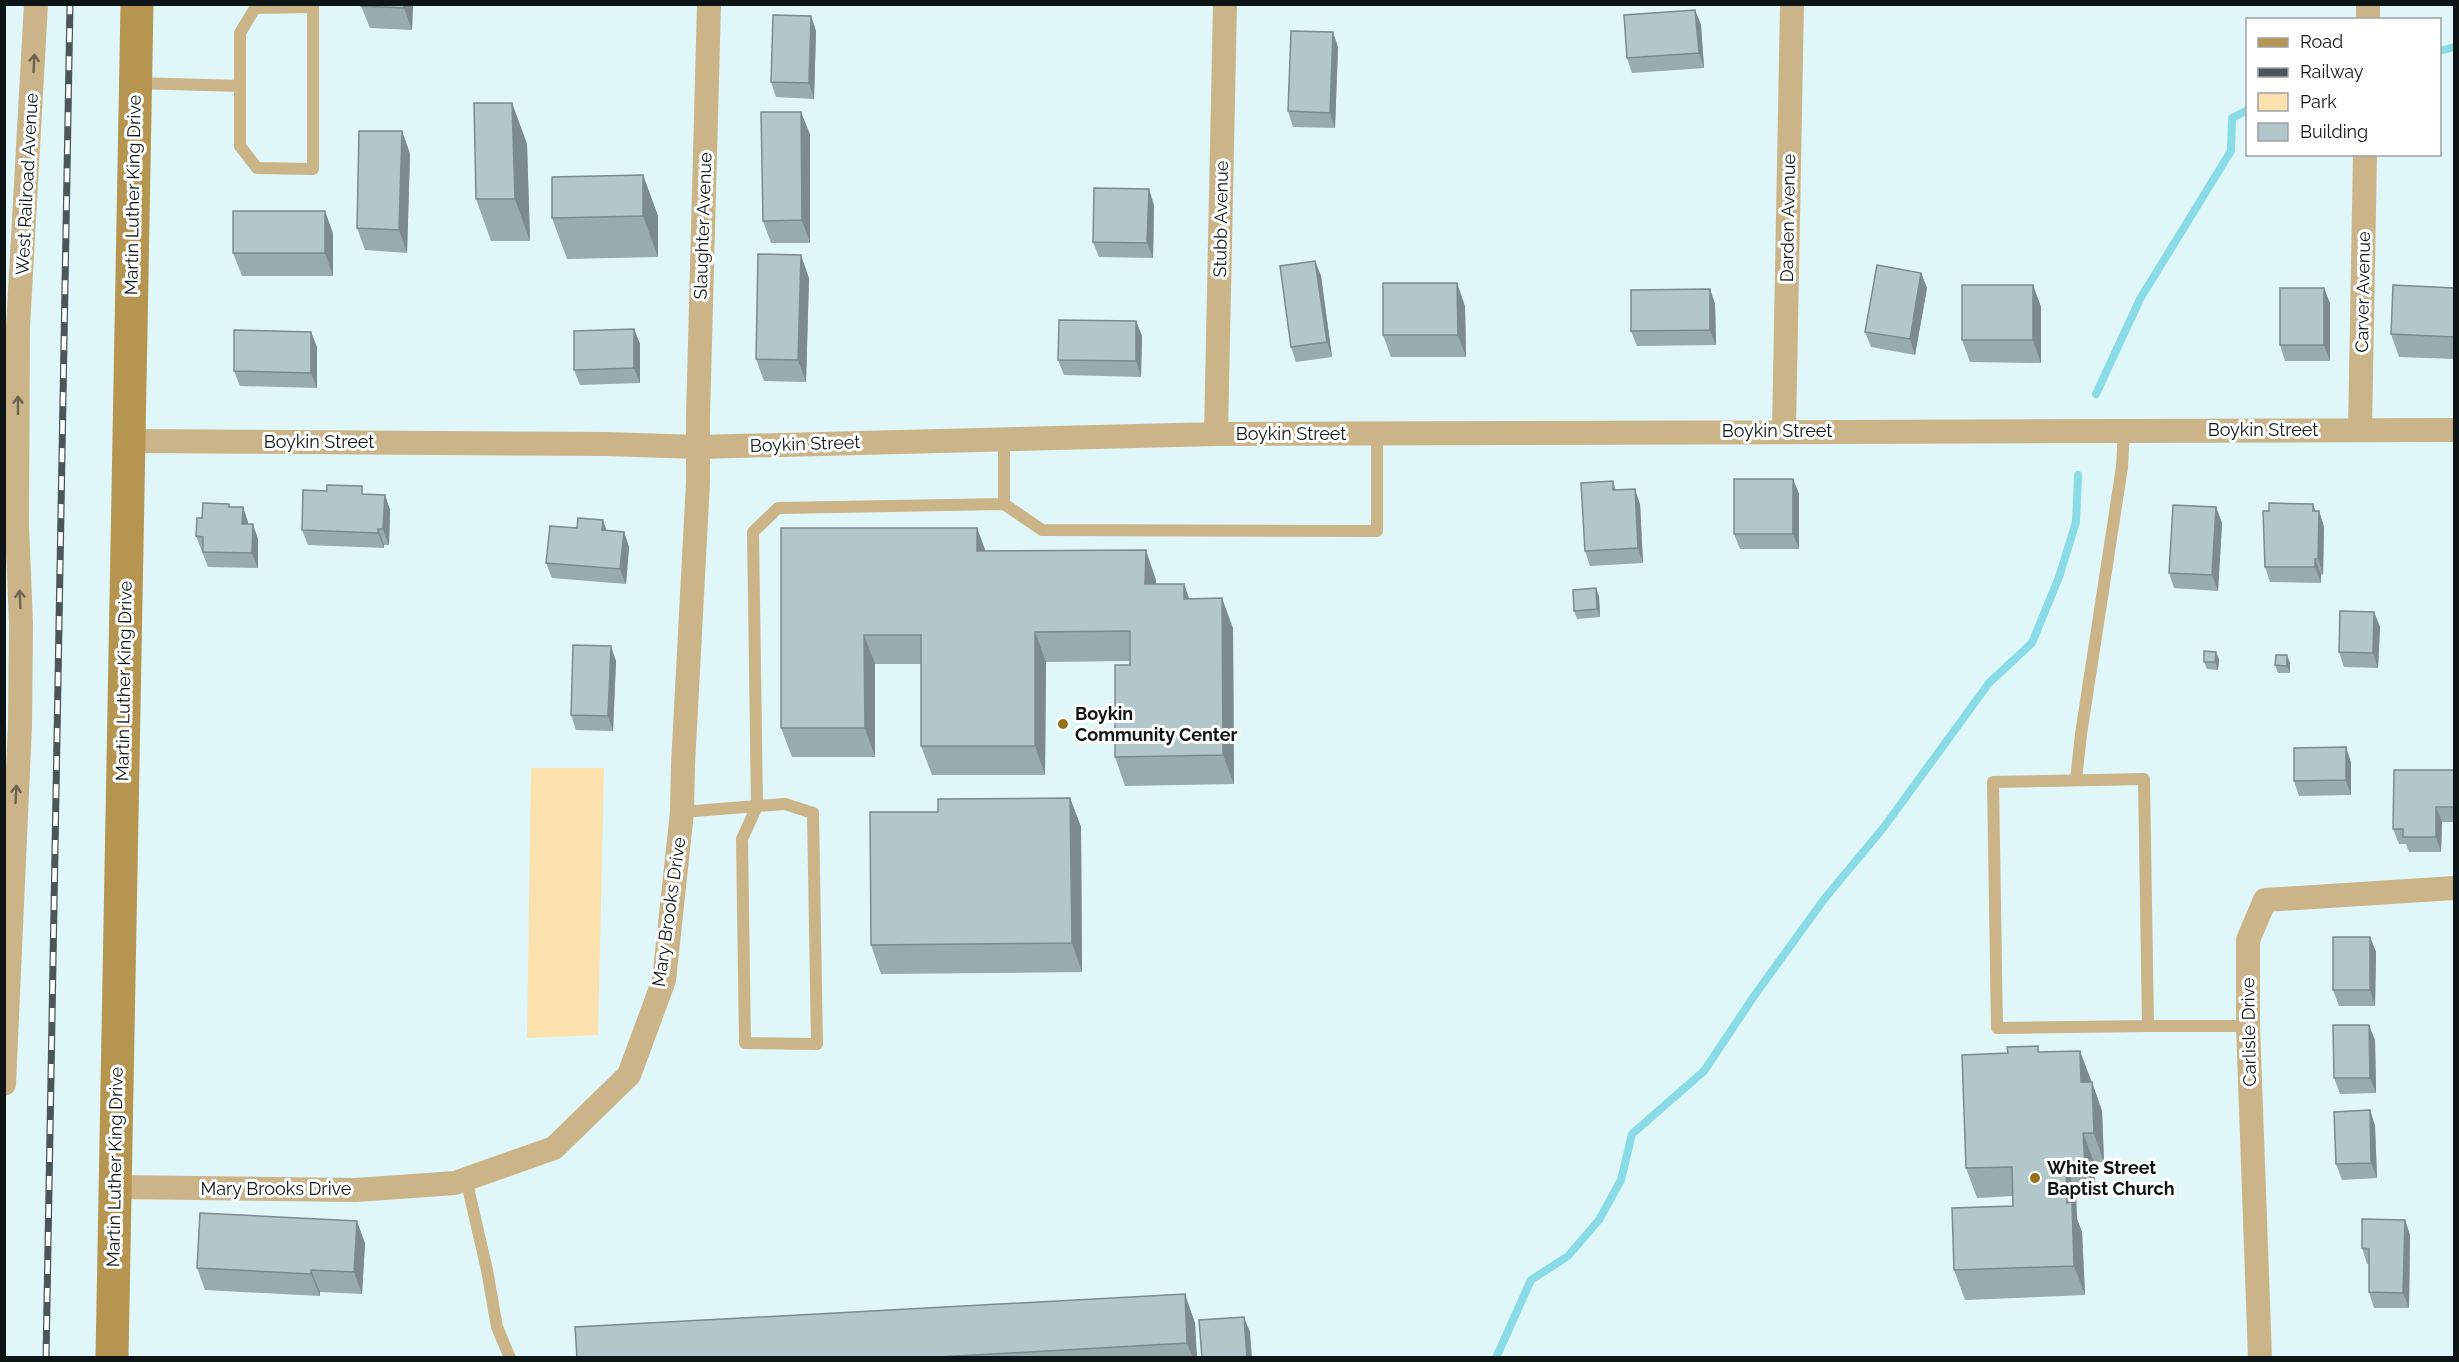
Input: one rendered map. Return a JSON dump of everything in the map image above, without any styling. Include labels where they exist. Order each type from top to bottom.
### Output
[{"type":"main road","name":"Martin Luther King Drive","points":[[112,1358],[137,4]]},
{"type":"street","name":"West Railroad Avenue","points":[[4,1084],[7,952],[20,725],[21,624],[17,525],[18,327],[36,4]]},
{"type":"street","name":"Slaughter Avenue","points":[[698,447],[709,4]]},
{"type":"street","name":"Stubb Avenue","points":[[1216,434],[1225,4]]},
{"type":"street","name":"Darden Avenue","points":[[1784,431],[1792,4]]},
{"type":"street","name":"Carver Avenue","points":[[2360,430],[2365,156]]},
{"type":"street","name":"Boykin Street","points":[[128,441],[606,444],[698,447],[1216,434],[2454,430]]},
{"type":"street","name":"Mary Brooks Drive","points":[[115,1187],[356,1190],[455,1183],[554,1148],[629,1075],[664,980],[682,812],[698,447]]},
{"type":"street","name":"Carlisle Drive","points":[[2260,1358],[2247,940],[2265,900],[2454,888]]},
{"type":"lane","points":[[313,7],[313,169],[257,168],[240,146],[240,86],[240,33],[255,8],[313,7]]},
{"type":"lane","points":[[135,83],[240,86]]},
{"type":"lane","points":[[2076,780],[2122,467],[2124,430]]},
{"type":"lane","points":[[682,812],[757,806],[785,804],[813,813],[817,1044],[745,1043],[742,839],[757,806],[753,532],[778,508],[1004,504],[1042,530],[1377,531],[1377,433]]},
{"type":"lane","points":[[1004,438],[1004,504]]},
{"type":"lane","points":[[2148,1026],[2144,779],[1993,782],[1997,1028],[2248,1026]]},
{"type":"lane","points":[[465,1179],[487,1270],[497,1327],[510,1358]]},
{"type":"green space","points":[[531,768],[604,768],[598,1035],[527,1038]]},
{"type":"building","points":[[361,4],[404,4],[404,8],[361,6]]},
{"type":"building","points":[[1695,10],[1699,53],[1627,58],[1624,15]]},
{"type":"building","points":[[773,15],[811,16],[809,83],[771,82]]},
{"type":"building","points":[[1291,31],[1333,32],[1330,113],[1288,111]]},
{"type":"building","points":[[474,103],[512,103],[515,199],[476,199]]},
{"type":"building","points":[[761,112],[801,112],[802,220],[763,221]]},
{"type":"building","points":[[359,131],[402,131],[399,230],[357,228]]},
{"type":"building","points":[[643,175],[643,216],[552,218],[552,177]]},
{"type":"building","points":[[1094,188],[1149,189],[1147,243],[1093,242]]},
{"type":"building","points":[[233,211],[325,211],[325,253],[233,253]]},
{"type":"building","points":[[758,254],[801,255],[798,360],[756,359]]},
{"type":"building","points":[[1315,261],[1327,342],[1291,347],[1280,266]]},
{"type":"building","points":[[1877,265],[1921,273],[1910,339],[1865,332]]},
{"type":"building","points":[[1383,283],[1457,283],[1458,335],[1383,335]]},
{"type":"building","points":[[1962,285],[2033,285],[2033,340],[1962,340]]},
{"type":"building","points":[[2393,285],[2454,288],[2454,337],[2391,334]]},
{"type":"building","points":[[2280,288],[2324,288],[2324,345],[2280,345]]},
{"type":"building","points":[[1710,289],[1710,330],[1631,331],[1631,290]]},
{"type":"building","points":[[1059,320],[1136,321],[1136,361],[1058,360]]},
{"type":"building","points":[[634,329],[634,368],[574,370],[574,331]]},
{"type":"building","points":[[234,330],[311,332],[311,373],[234,371]]},
{"type":"building","points":[[1734,479],[1793,479],[1793,534],[1734,534]]},
{"type":"building","points":[[1613,481],[1613,490],[1635,489],[1638,548],[1585,551],[1581,483]]},
{"type":"building","points":[[327,485],[362,486],[362,494],[385,495],[383,529],[378,529],[378,533],[302,530],[303,490],[327,491]]},
{"type":"building","points":[[203,503],[243,507],[242,524],[253,524],[252,553],[203,552],[203,537],[196,536],[197,518],[202,518]]},
{"type":"building","points":[[2269,503],[2313,504],[2313,511],[2319,511],[2318,559],[2315,559],[2315,567],[2265,567],[2263,511],[2269,511]]},
{"type":"building","points":[[2173,505],[2216,507],[2212,575],[2169,573]]},
{"type":"building","points":[[578,518],[603,520],[602,530],[624,532],[620,569],[546,563],[550,526],[577,528]]},
{"type":"building","points":[[781,528],[977,528],[977,551],[1146,550],[1145,584],[1184,584],[1184,599],[1222,598],[1223,755],[1115,757],[1115,665],[1130,665],[1130,631],[1035,632],[1035,746],[921,746],[921,635],[864,635],[865,728],[781,728]]},
{"type":"building","points":[[1596,588],[1597,609],[1574,611],[1573,590]]},
{"type":"building","points":[[2340,611],[2374,612],[2373,653],[2339,652]]},
{"type":"building","points":[[573,645],[611,646],[608,716],[571,715]]},
{"type":"building","points":[[2204,651],[2216,652],[2215,662],[2204,662]]},
{"type":"building","points":[[2276,655],[2287,655],[2287,666],[2275,665]]},
{"type":"building","points":[[2346,747],[2346,780],[2294,781],[2294,748]]},
{"type":"building","points":[[2394,770],[2454,770],[2454,807],[2436,807],[2436,837],[2403,837],[2403,829],[2393,829]]},
{"type":"building","points":[[1070,798],[1072,943],[871,945],[870,812],[938,812],[938,799]]},
{"type":"building","points":[[2333,937],[2370,937],[2370,990],[2333,990]]},
{"type":"building","points":[[2333,1025],[2369,1025],[2370,1078],[2334,1078]]},
{"type":"building","name":"White Street Baptist Church","points":[[2038,1046],[2038,1052],[2080,1051],[2081,1082],[2092,1082],[2094,1133],[2083,1133],[2085,1164],[2066,1165],[2067,1203],[2072,1202],[2074,1266],[1954,1270],[1952,1208],[2013,1206],[2012,1167],[1966,1168],[1962,1055],[2008,1053],[2007,1047]]},
{"type":"building","points":[[2370,1110],[2371,1163],[2336,1164],[2334,1112]]},
{"type":"building","points":[[200,1213],[357,1221],[354,1272],[311,1270],[311,1274],[197,1268]]},
{"type":"building","points":[[2362,1219],[2405,1220],[2403,1293],[2369,1292],[2369,1249],[2362,1248]]},
{"type":"building","points":[[1185,1294],[1187,1343],[921,1358],[577,1358],[575,1327]]},
{"type":"building","points":[[1244,1317],[1247,1358],[1202,1358],[1199,1320]]},
{"type":"waterway","points":[[2441,51],[2454,47]]},
{"type":"waterway","points":[[2096,394],[2140,299],[2231,151],[2232,118],[2246,111]]},
{"type":"waterway","points":[[1496,1358],[1531,1280],[1568,1256],[1599,1220],[1621,1180],[1632,1134],[1704,1071],[1754,996],[1825,898],[1884,827],[1989,683],[2032,643],[2059,577],[2076,522],[2078,475]]},
{"type":"railway","points":[[46,1358],[70,4]]},
{"type":"place","name":"Boykin Community Center","points":[[1063,724]]},
{"type":"place","name":"White Street Baptist Church","points":[[2035,1178]]}]
